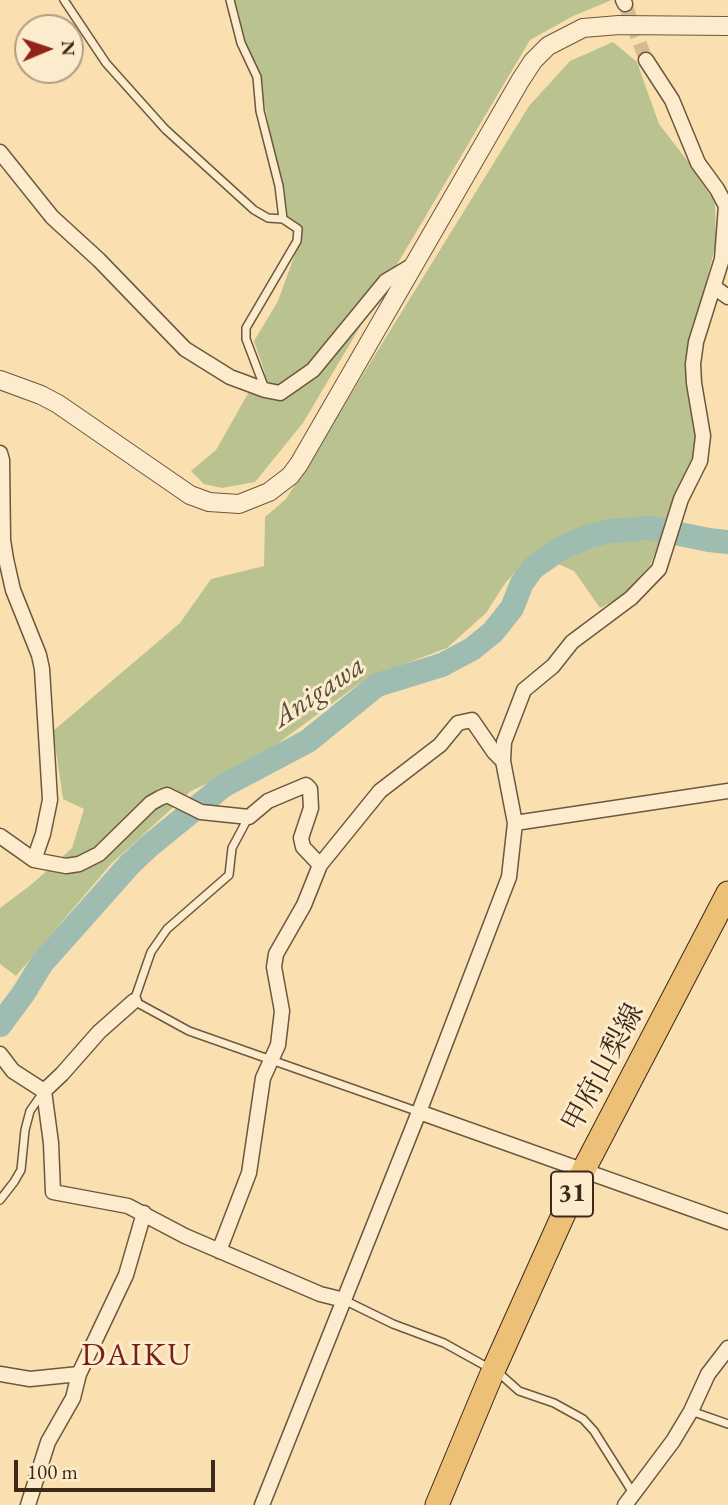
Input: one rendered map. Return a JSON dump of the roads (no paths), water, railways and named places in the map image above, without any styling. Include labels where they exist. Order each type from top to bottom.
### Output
[{"type":"main road","name":"甲府山梨線","points":[[437,1505],[493,1371],[583,1171],[728,893]]},
{"type":"street","points":[[0,380],[58,404],[190,495],[225,504],[253,500],[281,484],[299,464],[520,82],[533,61],[548,46],[583,29],[620,25],[728,26]]},
{"type":"street","points":[[262,1505],[419,1112],[509,877],[515,823],[503,761],[504,742],[524,690],[553,666],[572,642],[631,598],[659,569],[681,499],[703,450],[693,364],[696,342],[722,259],[726,206],[698,163],[671,100],[646,60]]},
{"type":"street","points":[[0,152],[52,217],[99,260],[185,349],[230,377],[265,390],[280,393],[313,370],[386,281],[413,265]]},
{"type":"street","points":[[714,287],[728,277]]},
{"type":"street","points":[[714,287],[728,297]]},
{"type":"street","points":[[0,453],[6,558],[13,590],[42,669],[50,800],[34,860]]},
{"type":"street","points":[[219,1251],[249,1172],[262,1086],[278,1045],[282,1011],[274,967],[276,954],[304,905],[320,865],[329,857],[366,805],[440,745],[458,723],[472,720],[503,761]]},
{"type":"street","points":[[0,836],[34,860],[66,866],[91,860],[151,803],[167,796],[201,812],[249,817],[268,801],[306,785],[310,789],[311,808],[301,838],[303,847],[320,865]]},
{"type":"street","points":[[515,823],[728,791]]},
{"type":"street","points":[[44,1091],[99,1032],[134,1001]]},
{"type":"street","points":[[2,1056],[13,1071],[44,1091],[51,1143],[53,1192],[128,1206],[219,1251],[320,1294],[344,1300]]},
{"type":"street","points":[[419,1112],[728,1222]]},
{"type":"street","points":[[28,1505],[48,1443],[73,1398],[79,1374],[126,1275],[144,1213]]},
{"type":"street","points":[[629,1499],[673,1441],[708,1374],[728,1348]]},
{"type":"street","points":[[0,1374],[30,1379],[79,1374]]},
{"type":"lane","points":[[64,0],[106,63],[165,129],[254,210],[268,218],[283,219],[298,229],[297,242],[246,328],[246,339],[265,390]]},
{"type":"lane","points":[[230,0],[241,43],[257,76],[260,111],[279,186],[283,219]]},
{"type":"lane","points":[[249,817],[232,848],[229,875],[167,929],[151,952],[134,1001],[189,1031],[419,1112]]},
{"type":"lane","points":[[0,1200],[21,1170],[30,1111],[44,1091]]},
{"type":"lane","points":[[344,1300],[393,1324],[444,1343],[493,1371],[519,1391],[554,1403],[583,1419],[594,1431],[629,1499]]},
{"type":"lane","points":[[691,1411],[728,1424]]},
{"type":"waterway","name":"Anigawa","points":[[0,1025],[42,963],[148,847],[223,786],[308,741],[377,685],[442,665],[472,649],[493,632],[512,608],[522,583],[533,568],[560,549],[587,537],[610,531],[650,528],[728,542]]},
{"type":"tunnel","points":[[625,4],[646,60]]},
{"type":"district","name":"DAIKU","points":[[137,1356]]}]
